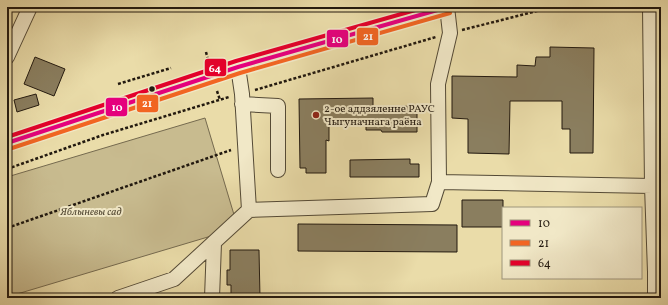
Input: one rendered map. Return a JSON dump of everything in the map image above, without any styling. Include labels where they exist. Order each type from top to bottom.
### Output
[{"type":"street","points":[[7,56],[30,7]]},
{"type":"street","points":[[7,143],[238,67],[448,7],[450,33],[438,84],[439,182],[432,204],[249,210],[174,279],[118,298]]},
{"type":"street","points":[[650,7],[655,38],[656,154],[652,186],[658,272],[655,298]]},
{"type":"street","points":[[238,67],[242,99],[249,210]]},
{"type":"street","points":[[242,99],[278,106],[278,170]]},
{"type":"street","points":[[439,182],[652,186]]},
{"type":"street","points":[[212,298],[214,243]]},
{"type":"path","points":[[7,169],[103,135],[220,100],[242,99],[450,33],[553,7]]},
{"type":"path","points":[[206,52],[208,60]]},
{"type":"path","points":[[118,84],[171,68]]},
{"type":"path","points":[[217,91],[220,100]]},
{"type":"path","points":[[7,228],[245,146]]},
{"type":"green space","name":"Яблыневы сад","points":[[205,118],[238,228],[7,297],[7,177]]},
{"type":"building","points":[[550,47],[594,48],[593,153],[570,153],[570,129],[562,129],[562,101],[510,101],[509,154],[468,153],[468,119],[452,118],[452,76],[517,77],[517,65],[535,66],[536,57],[550,57]]},
{"type":"building","points":[[35,57],[65,69],[54,96],[24,84]]},
{"type":"building","points":[[36,94],[39,105],[17,112],[14,100]]},
{"type":"building","points":[[373,98],[373,107],[417,106],[417,132],[382,132],[381,130],[366,130],[366,125],[329,125],[329,141],[326,140],[326,173],[306,173],[306,168],[300,168],[299,99]]},
{"type":"building","points":[[410,159],[410,164],[419,164],[419,177],[350,177],[350,160]]},
{"type":"building","points":[[462,200],[503,200],[502,227],[462,227]]},
{"type":"building","points":[[298,224],[457,225],[457,252],[298,251]]},
{"type":"building","points":[[230,250],[259,250],[260,298],[231,298],[231,285],[227,285],[227,270],[230,270]]},
{"type":"transit line","name":"64","points":[[7,137],[236,61],[426,7]]},
{"type":"transit line","name":"10","points":[[7,143],[238,67],[448,7]]},
{"type":"transit line","name":"21","points":[[9,149],[240,73],[450,13]]},
{"type":"place","name":"2-ое аддзяленне РАУС Чыгуначнага раёна","points":[[316,115]]}]
